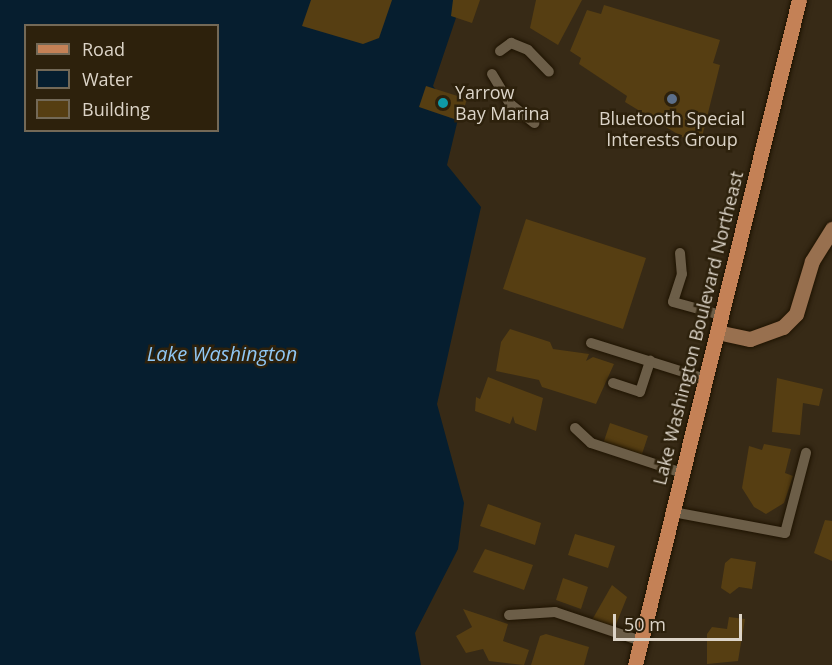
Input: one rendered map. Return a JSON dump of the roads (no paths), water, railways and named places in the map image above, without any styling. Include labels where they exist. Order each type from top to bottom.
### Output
[{"type":"main road","name":"Lake Washington Boulevard Northeast","points":[[635,665],[799,0]]},
{"type":"street","points":[[717,332],[750,339],[783,327],[796,314],[812,261],[832,229]]},
{"type":"lane","points":[[500,51],[511,43],[528,50],[549,72]]},
{"type":"lane","points":[[492,74],[510,104],[534,123]]},
{"type":"lane","points":[[680,253],[682,274],[673,303],[721,315]]},
{"type":"lane","points":[[591,343],[706,379]]},
{"type":"lane","points":[[613,383],[640,392],[650,361]]},
{"type":"lane","points":[[575,428],[591,443],[682,473]]},
{"type":"lane","points":[[673,512],[785,533],[806,453]]},
{"type":"lane","points":[[509,615],[538,609],[641,641]]},
{"type":"water","name":"Lake Washington","points":[[0,0],[462,0],[433,86],[458,119],[447,165],[481,207],[437,404],[464,503],[458,549],[415,633],[421,665],[0,665]]},
{"type":"place","name":"Bluetooth Special Interests Group","points":[[672,99]]},
{"type":"place","name":"Yarrow Bay Marina","points":[[443,103]]}]
